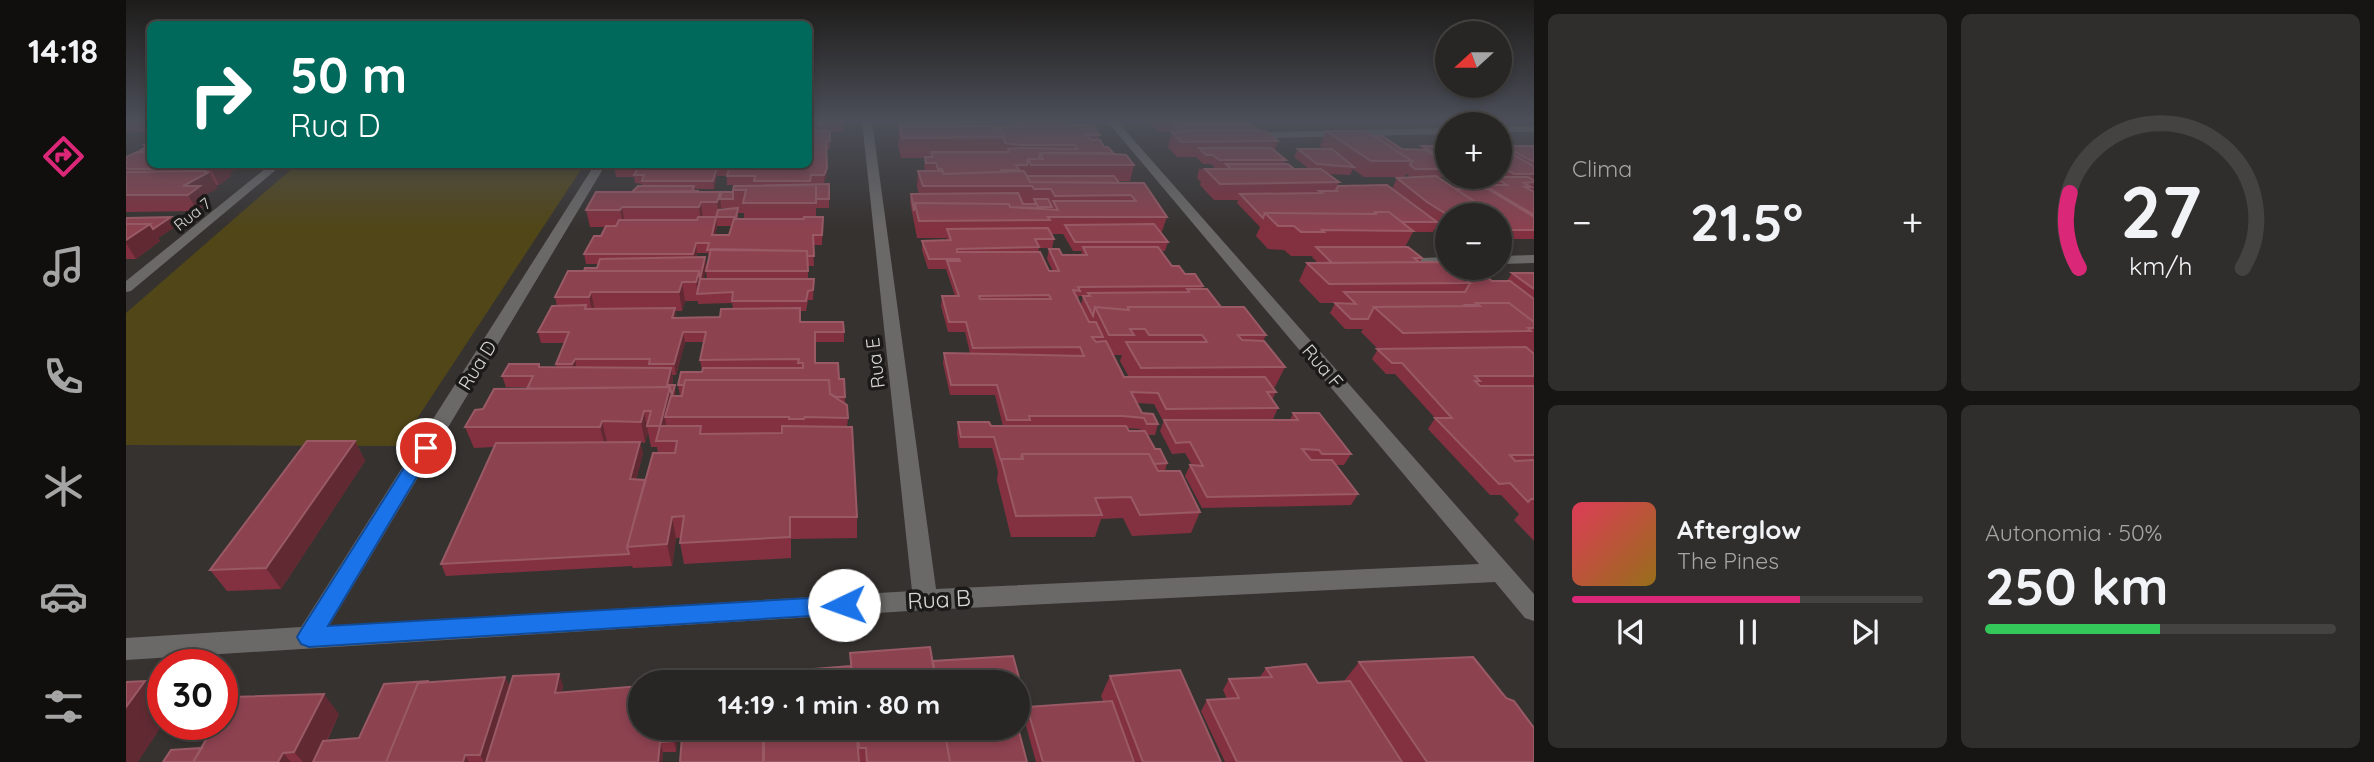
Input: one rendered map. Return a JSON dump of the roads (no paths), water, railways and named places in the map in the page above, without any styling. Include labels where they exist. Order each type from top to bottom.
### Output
[{"type":"street","name":"Rua E","points":[[871,157],[925,600]]},
{"type":"street","name":"Rua F","points":[[1143,157],[1534,611]]},
{"type":"street","name":"Rua 7","points":[[126,288],[273,168]]},
{"type":"street","name":"Rua D","points":[[309,637],[599,168]]},
{"type":"street","points":[[1512,260],[1534,259]]},
{"type":"street","points":[[1422,262],[1435,261]]},
{"type":"street","name":"Rua B","points":[[126,649],[925,600],[1500,572]]}]
